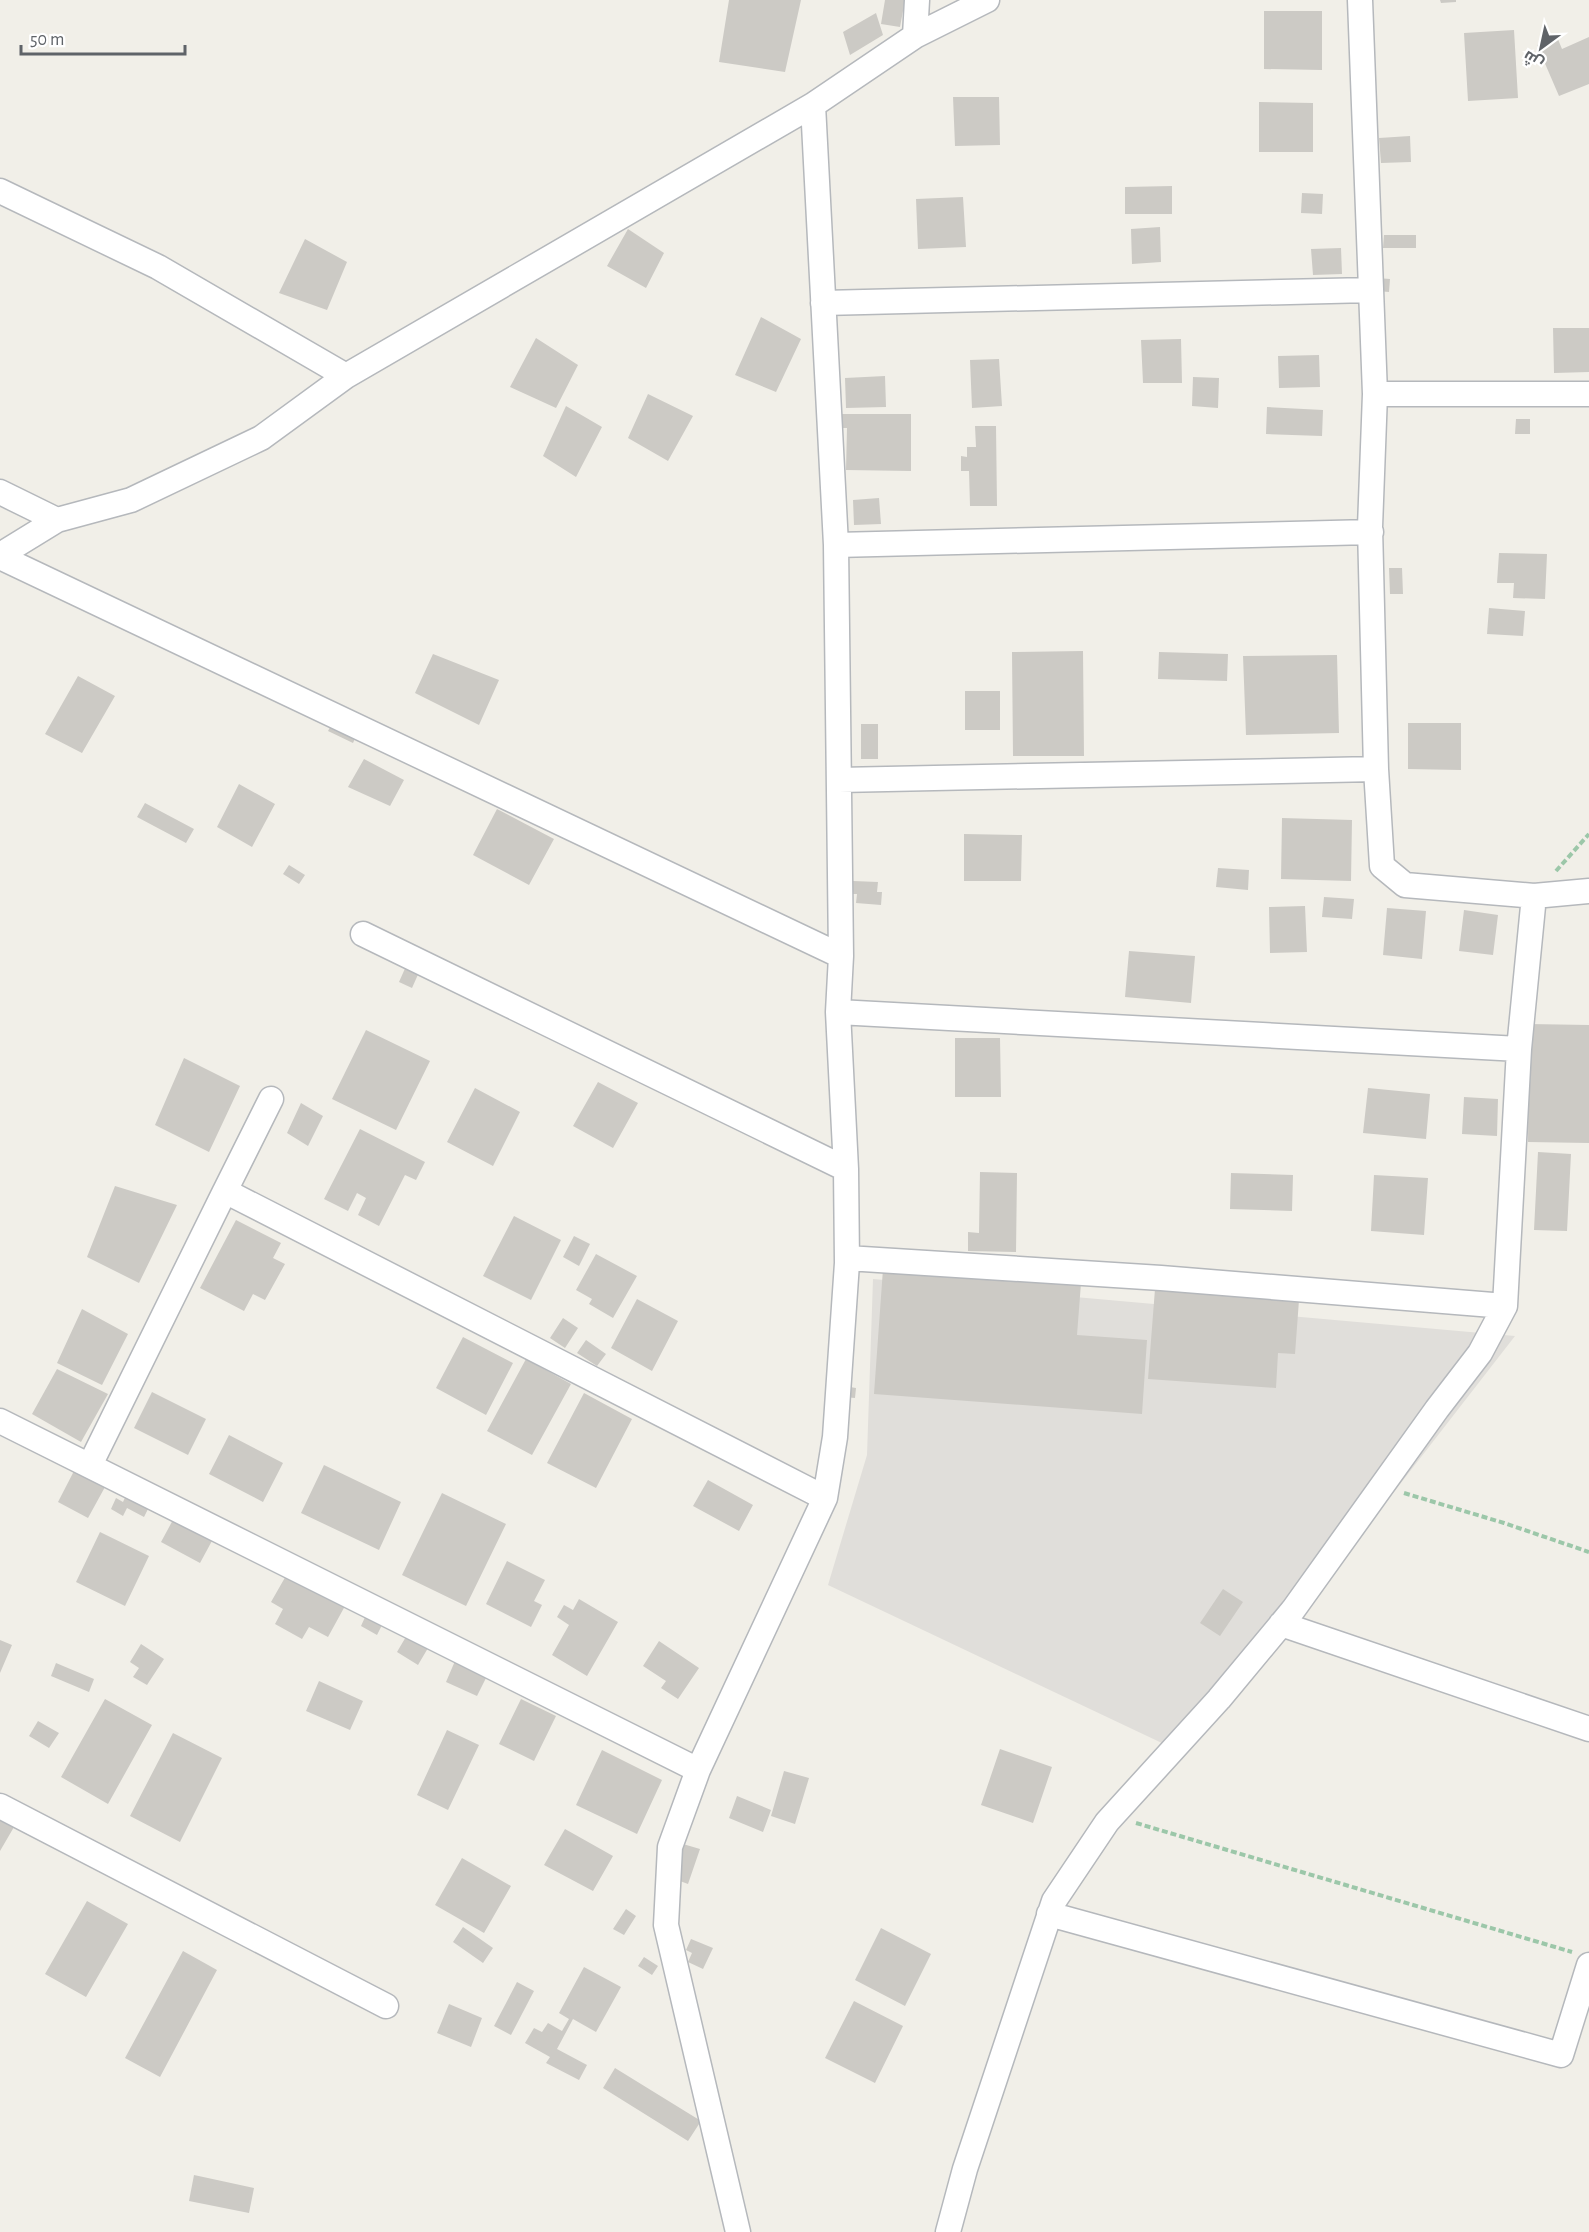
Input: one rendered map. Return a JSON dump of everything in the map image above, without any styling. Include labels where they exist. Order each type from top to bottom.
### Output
[{"type":"street","points":[[915,36],[917,0]]},
{"type":"street","points":[[0,556],[57,520],[132,500],[261,438],[346,376],[813,105],[915,36],[987,0]]},
{"type":"street","points":[[1360,0],[1375,394],[1371,532],[1376,769],[1382,866],[1405,885],[1534,896],[1589,891]]},
{"type":"street","points":[[738,2232],[666,1925],[670,1847],[698,1770],[825,1498],[835,1437],[847,1258],[846,1169],[838,1012],[841,956],[836,545],[813,105]]},
{"type":"street","points":[[0,190],[158,267],[346,376]]},
{"type":"street","points":[[823,303],[1370,290]]},
{"type":"street","points":[[1375,394],[1589,394]]},
{"type":"street","points":[[0,492],[57,520]]},
{"type":"street","points":[[836,545],[1371,532]]},
{"type":"street","points":[[0,556],[841,956]]},
{"type":"street","points":[[839,780],[1376,769]]},
{"type":"street","points":[[948,2232],[965,2169],[1054,1900],[1112,1816],[1219,1699],[1281,1624],[1480,1353],[1505,1306],[1519,1049],[1534,896]]},
{"type":"street","points":[[363,934],[846,1169]]},
{"type":"street","points":[[838,1012],[1519,1049]]},
{"type":"street","points":[[90,1466],[271,1099]]},
{"type":"street","points":[[225,1191],[825,1498]]},
{"type":"street","points":[[847,1258],[1161,1278],[1505,1306]]},
{"type":"street","points":[[1,1423],[698,1770]]},
{"type":"street","points":[[1281,1624],[1589,1728]]},
{"type":"street","points":[[0,1806],[386,2006]]},
{"type":"street","points":[[1048,1914],[1561,2055],[1583,1959]]},
{"type":"path","points":[[1534,896],[1589,834]]},
{"type":"path","points":[[1381,1486],[1504,1523],[1589,1552]]},
{"type":"path","points":[[1112,1816],[1583,1959]]},
{"type":"shaded area","points":[[873,1279],[1515,1336],[1300,1613],[1183,1753],[828,1585],[867,1455]]},
{"type":"building","points":[[729,0],[801,0],[785,72],[719,62]]},
{"type":"building","points":[[885,0],[905,0],[900,27],[881,24]]},
{"type":"building","points":[[1440,0],[1456,0],[1456,2],[1441,3]]},
{"type":"building","points":[[1264,11],[1322,11],[1322,70],[1264,69]]},
{"type":"building","points":[[876,13],[883,35],[850,55],[843,32]]},
{"type":"building","points":[[1514,30],[1518,98],[1468,101],[1464,33]]},
{"type":"building","points":[[1557,37],[1562,49],[1589,37],[1589,84],[1559,96],[1537,45]]},
{"type":"building","points":[[953,97],[999,97],[1000,145],[955,146]]},
{"type":"building","points":[[1259,102],[1313,103],[1313,152],[1259,152]]},
{"type":"building","points":[[1410,136],[1411,162],[1381,163],[1379,138]]},
{"type":"building","points":[[1172,186],[1172,214],[1125,214],[1125,187]]},
{"type":"building","points":[[1302,193],[1323,194],[1322,214],[1301,213]]},
{"type":"building","points":[[963,197],[966,247],[918,249],[916,199]]},
{"type":"building","points":[[1160,227],[1161,262],[1132,264],[1131,229]]},
{"type":"building","points":[[628,229],[664,253],[646,288],[607,266]]},
{"type":"building","points":[[1384,235],[1416,235],[1416,248],[1383,248]]},
{"type":"building","points":[[305,239],[347,262],[327,310],[279,293]]},
{"type":"building","points":[[1341,248],[1342,274],[1313,275],[1311,249]]},
{"type":"building","points":[[1377,278],[1390,279],[1389,292],[1377,291]]},
{"type":"building","points":[[761,317],[801,339],[776,392],[735,375]]},
{"type":"building","points":[[1553,328],[1589,328],[1589,372],[1554,373]]},
{"type":"building","points":[[536,338],[578,365],[556,408],[510,387]]},
{"type":"building","points":[[1181,339],[1182,383],[1143,383],[1141,340]]},
{"type":"building","points":[[1319,355],[1320,387],[1279,388],[1278,356]]},
{"type":"building","points":[[999,359],[1002,406],[972,408],[970,360]]},
{"type":"building","points":[[885,376],[886,407],[846,408],[845,378]]},
{"type":"building","points":[[1193,377],[1219,378],[1218,408],[1192,406]]},
{"type":"building","points":[[648,394],[693,416],[668,461],[628,438]]},
{"type":"building","points":[[566,406],[602,427],[576,477],[543,456]]},
{"type":"building","points":[[1267,407],[1323,410],[1322,436],[1266,434]]},
{"type":"building","points":[[841,414],[911,414],[911,471],[846,470],[847,428],[841,428]]},
{"type":"building","points":[[1516,419],[1530,419],[1530,434],[1515,434]]},
{"type":"building","points":[[975,426],[996,426],[997,506],[970,506],[969,471],[961,471],[961,456],[967,457],[967,447],[976,447]]},
{"type":"building","points":[[879,498],[881,524],[854,525],[853,500]]},
{"type":"building","points":[[1499,553],[1547,554],[1545,599],[1513,598],[1514,583],[1497,583]]},
{"type":"building","points":[[1389,568],[1402,568],[1403,594],[1390,594]]},
{"type":"building","points":[[1489,608],[1525,611],[1523,636],[1487,634]]},
{"type":"building","points":[[1083,651],[1084,756],[1013,756],[1012,652]]},
{"type":"building","points":[[1159,652],[1228,654],[1227,681],[1158,679]]},
{"type":"building","points":[[433,654],[499,680],[479,725],[415,693]]},
{"type":"building","points":[[1337,655],[1339,733],[1246,735],[1243,656]]},
{"type":"building","points":[[78,676],[115,696],[82,753],[45,734]]},
{"type":"building","points":[[965,691],[1000,691],[1000,730],[965,730]]},
{"type":"building","points":[[334,720],[358,732],[353,743],[328,731]]},
{"type":"building","points":[[1408,723],[1461,723],[1461,770],[1408,769]]},
{"type":"building","points":[[861,724],[878,724],[878,759],[861,759]]},
{"type":"building","points":[[364,759],[404,780],[390,806],[348,787]]},
{"type":"building","points":[[239,784],[275,804],[252,847],[217,827]]},
{"type":"building","points":[[145,803],[194,829],[186,843],[137,817]]},
{"type":"building","points":[[497,809],[554,839],[529,885],[473,855]]},
{"type":"building","points":[[1282,818],[1352,820],[1351,881],[1281,879]]},
{"type":"building","points":[[964,834],[1022,835],[1021,881],[964,881]]},
{"type":"building","points":[[289,865],[305,875],[299,884],[283,874]]},
{"type":"building","points":[[1218,868],[1249,870],[1248,890],[1216,887]]},
{"type":"building","points":[[853,881],[878,882],[877,892],[882,892],[881,905],[856,903],[857,894],[852,894]]},
{"type":"building","points":[[1324,897],[1354,899],[1352,919],[1322,917]]},
{"type":"building","points":[[1305,906],[1307,952],[1270,953],[1269,907]]},
{"type":"building","points":[[1387,908],[1426,911],[1422,959],[1383,955]]},
{"type":"building","points":[[1464,910],[1498,915],[1493,955],[1459,951]]},
{"type":"building","points":[[1129,951],[1195,956],[1191,1003],[1125,997]]},
{"type":"building","points":[[407,964],[420,970],[412,988],[399,982]]},
{"type":"building","points":[[1529,1024],[1589,1025],[1589,1143],[1528,1142]]},
{"type":"building","points":[[366,1030],[430,1061],[396,1130],[332,1099]]},
{"type":"building","points":[[955,1038],[1000,1038],[1001,1097],[955,1097]]},
{"type":"building","points":[[184,1058],[240,1086],[209,1152],[155,1125]]},
{"type":"building","points":[[598,1082],[638,1103],[613,1148],[573,1126]]},
{"type":"building","points":[[475,1088],[520,1112],[493,1166],[447,1142]]},
{"type":"building","points":[[1368,1088],[1430,1094],[1426,1139],[1363,1133]]},
{"type":"building","points":[[1464,1097],[1498,1099],[1497,1136],[1462,1134]]},
{"type":"building","points":[[301,1103],[323,1116],[308,1146],[287,1133]]},
{"type":"building","points":[[360,1129],[425,1162],[416,1180],[405,1175],[379,1226],[358,1215],[366,1198],[357,1193],[348,1211],[324,1199]]},
{"type":"building","points":[[1538,1152],[1571,1154],[1567,1231],[1534,1230]]},
{"type":"building","points":[[980,1172],[1017,1173],[1016,1252],[968,1251],[968,1232],[979,1233]]},
{"type":"building","points":[[1231,1173],[1293,1175],[1292,1211],[1230,1209]]},
{"type":"building","points":[[1374,1175],[1428,1178],[1424,1235],[1371,1231]]},
{"type":"building","points":[[115,1186],[177,1205],[139,1283],[87,1257]]},
{"type":"building","points":[[514,1216],[561,1240],[531,1300],[483,1276]]},
{"type":"building","points":[[236,1220],[281,1243],[273,1258],[285,1264],[265,1300],[253,1294],[244,1311],[200,1288]]},
{"type":"building","points":[[574,1236],[590,1244],[579,1266],[563,1257]]},
{"type":"building","points":[[596,1254],[637,1276],[613,1318],[589,1304],[592,1299],[576,1290]]},
{"type":"building","points":[[883,1269],[1081,1283],[1077,1335],[1147,1340],[1142,1414],[874,1394]]},
{"type":"building","points":[[1155,1289],[1299,1300],[1295,1354],[1278,1353],[1276,1388],[1148,1379]]},
{"type":"building","points":[[637,1299],[678,1321],[652,1371],[611,1348]]},
{"type":"building","points":[[82,1309],[128,1334],[102,1385],[57,1363]]},
{"type":"building","points":[[563,1318],[578,1328],[565,1348],[550,1338]]},
{"type":"building","points":[[463,1337],[513,1363],[486,1415],[436,1388]]},
{"type":"building","points":[[586,1340],[606,1354],[597,1366],[577,1353]]},
{"type":"building","points":[[526,1359],[571,1384],[532,1455],[487,1431]]},
{"type":"building","points":[[57,1369],[108,1394],[81,1442],[32,1414]]},
{"type":"building","points":[[844,1386],[856,1388],[855,1398],[843,1397]]},
{"type":"building","points":[[152,1392],[206,1419],[188,1455],[134,1428]]},
{"type":"building","points":[[584,1393],[632,1419],[596,1488],[547,1463]]},
{"type":"building","points":[[229,1435],[283,1463],[263,1502],[209,1474]]},
{"type":"building","points":[[324,1465],[401,1502],[379,1550],[301,1513]]},
{"type":"building","points":[[74,1471],[105,1487],[88,1518],[58,1502]]},
{"type":"building","points":[[708,1480],[753,1505],[739,1531],[693,1506]]},
{"type":"building","points":[[128,1491],[151,1503],[144,1517],[127,1508],[123,1516],[111,1509],[116,1498],[123,1502]]},
{"type":"building","points":[[442,1493],[506,1524],[466,1606],[402,1575]]},
{"type":"building","points":[[174,1518],[213,1539],[200,1563],[161,1542]]},
{"type":"building","points":[[100,1532],[149,1556],[125,1606],[76,1582]]},
{"type":"building","points":[[507,1561],[545,1580],[534,1601],[542,1605],[531,1627],[486,1604]]},
{"type":"building","points":[[287,1574],[345,1606],[328,1637],[309,1627],[302,1639],[275,1624],[283,1609],[271,1602]]},
{"type":"building","points":[[1223,1589],[1243,1602],[1220,1636],[1200,1623]]},
{"type":"building","points":[[579,1599],[618,1622],[587,1676],[552,1655],[569,1625],[557,1617],[564,1605],[573,1610]]},
{"type":"building","points":[[366,1615],[383,1623],[377,1635],[361,1626]]},
{"type":"building","points":[[407,1635],[428,1648],[418,1665],[397,1652]]},
{"type":"building","points":[[0,1640],[12,1645],[0,1673]]},
{"type":"building","points":[[659,1641],[699,1668],[678,1699],[661,1688],[666,1681],[643,1666]]},
{"type":"building","points":[[141,1644],[164,1659],[147,1685],[133,1677],[139,1668],[130,1662]]},
{"type":"building","points":[[455,1661],[487,1676],[477,1696],[446,1682]]},
{"type":"building","points":[[56,1663],[94,1679],[89,1692],[51,1676]]},
{"type":"building","points":[[319,1681],[363,1701],[350,1730],[306,1711]]},
{"type":"building","points":[[105,1699],[152,1725],[108,1804],[61,1777]]},
{"type":"building","points":[[521,1699],[556,1716],[534,1761],[499,1744]]},
{"type":"building","points":[[38,1721],[59,1733],[49,1748],[29,1736]]},
{"type":"building","points":[[447,1730],[479,1745],[448,1810],[417,1795]]},
{"type":"building","points":[[173,1733],[222,1758],[180,1842],[130,1816]]},
{"type":"building","points":[[1000,1749],[1052,1767],[1033,1823],[981,1805]]},
{"type":"building","points":[[602,1750],[662,1780],[637,1834],[576,1805]]},
{"type":"building","points":[[784,1771],[809,1778],[795,1824],[771,1816]]},
{"type":"building","points":[[737,1796],[771,1810],[763,1832],[729,1818]]},
{"type":"building","points":[[0,1818],[14,1827],[0,1851]]},
{"type":"building","points":[[565,1829],[613,1856],[593,1891],[544,1865]]},
{"type":"building","points":[[683,1844],[700,1849],[688,1884],[672,1878]]},
{"type":"building","points":[[462,1858],[511,1886],[484,1933],[435,1905]]},
{"type":"building","points":[[87,1901],[128,1924],[86,1997],[45,1974]]},
{"type":"building","points":[[626,1909],[636,1916],[624,1935],[613,1929]]},
{"type":"building","points":[[463,1927],[493,1948],[483,1963],[453,1942]]},
{"type":"building","points":[[881,1928],[931,1954],[905,2006],[855,1980]]},
{"type":"building","points":[[691,1939],[713,1948],[703,1969],[688,1962],[692,1953],[686,1950]]},
{"type":"building","points":[[183,1951],[217,1970],[160,2077],[125,2058]]},
{"type":"building","points":[[644,1957],[658,1966],[652,1975],[638,1966]]},
{"type":"building","points":[[584,1967],[621,1987],[596,2032],[573,2019],[557,2049],[587,2065],[579,2080],[546,2063],[550,2057],[525,2043],[534,2028],[542,2032],[548,2023],[562,2031],[569,2019],[559,2013]]},
{"type":"building","points":[[517,1982],[534,1991],[511,2035],[494,2026]]},
{"type":"building","points":[[854,2001],[903,2026],[875,2083],[825,2058]]},
{"type":"building","points":[[449,2004],[482,2018],[471,2047],[437,2033]]},
{"type":"building","points":[[615,2068],[701,2121],[688,2141],[603,2088]]},
{"type":"building","points":[[194,2175],[254,2188],[249,2213],[189,2201]]}]
